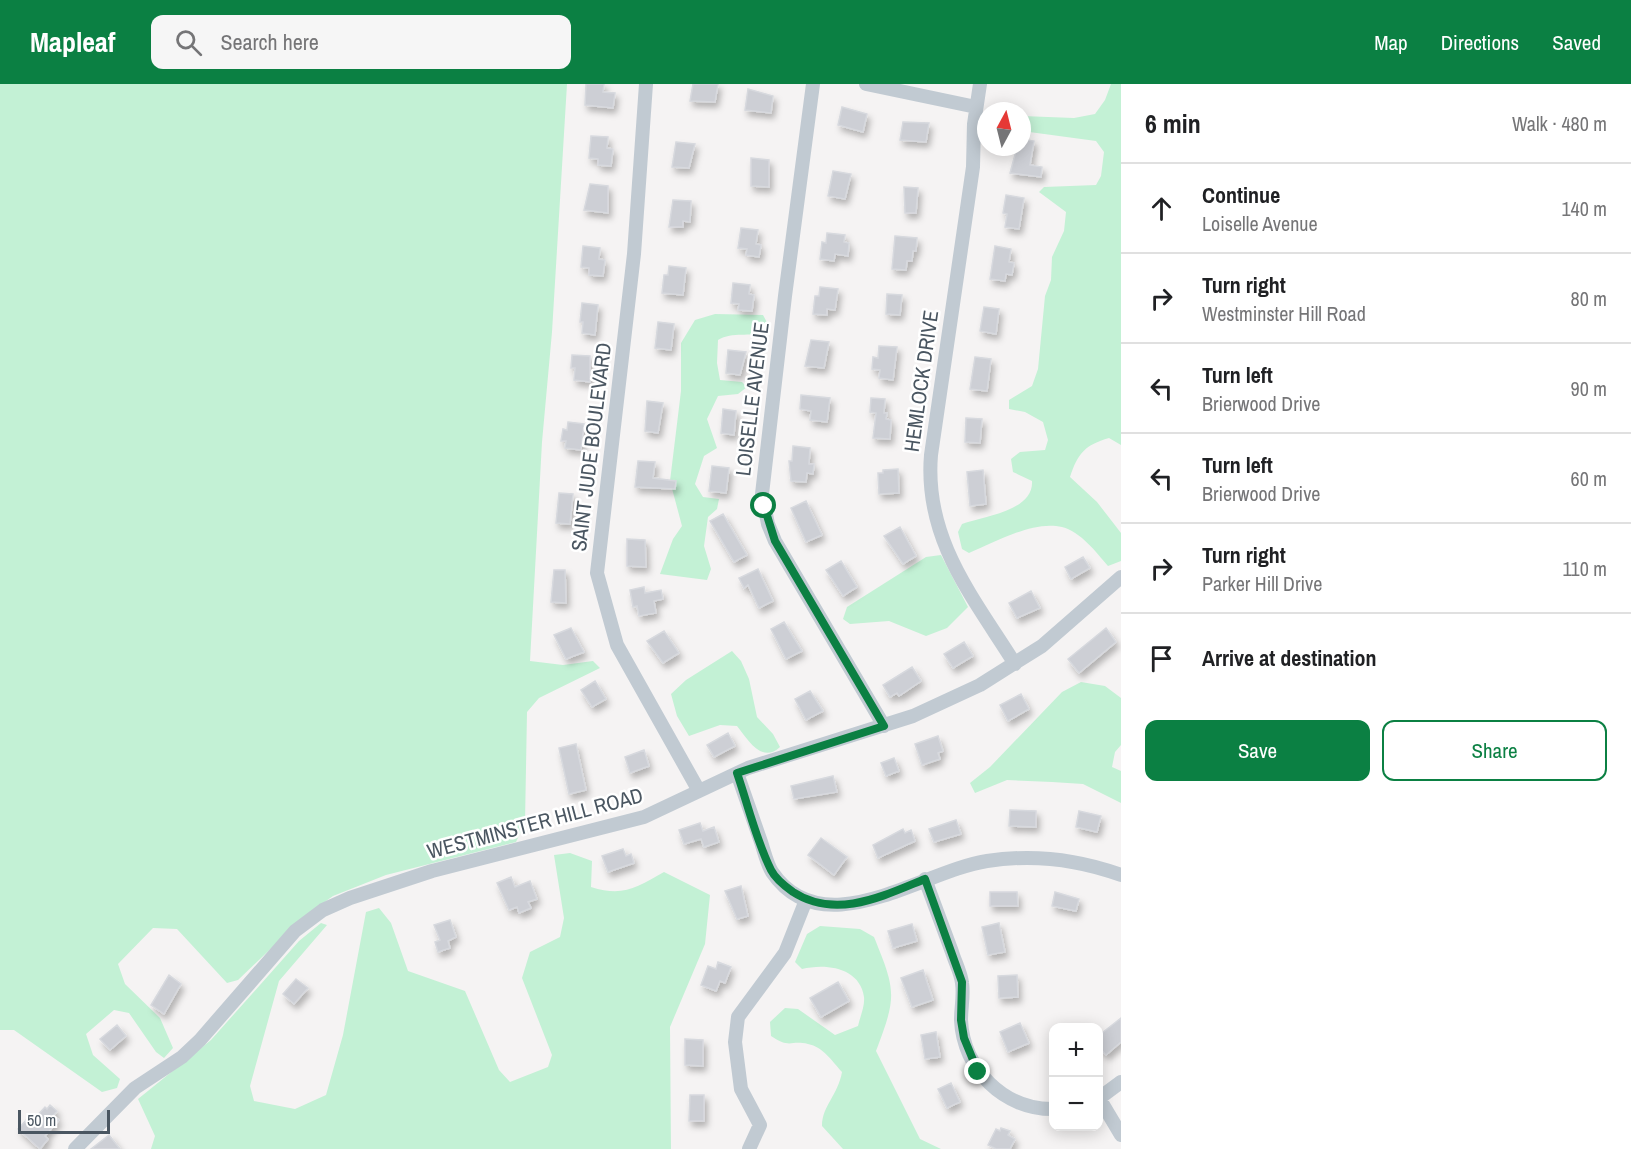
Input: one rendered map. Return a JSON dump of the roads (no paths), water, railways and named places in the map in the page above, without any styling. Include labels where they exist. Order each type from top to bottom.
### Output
[{"type":"street","name":"SAINT JUDE BOULEVARD","points":[[646,84],[634,254],[597,573],[617,645],[699,791]]},
{"type":"street","name":"LOISELLE AVENUE","points":[[813,84],[762,494],[768,524],[775,541],[884,726]]},
{"type":"street","points":[[866,84],[976,107]]},
{"type":"street","name":"HEMLOCK DRIVE","points":[[980,84],[976,107],[973,166],[933,443],[931,476],[936,519],[944,548],[1014,664]]},
{"type":"street","name":"WESTMINSTER HILL ROAD","points":[[75,1149],[135,1088],[182,1057],[200,1040],[295,931],[323,910],[350,898],[432,871],[644,817],[737,773],[884,726],[963,693],[1014,664],[1042,646],[1094,604],[1121,577]]},
{"type":"street","points":[[737,773],[771,872],[788,889],[806,900],[827,905],[852,905],[983,861],[1018,857],[1065,860],[1121,875]]},
{"type":"street","points":[[925,879],[962,982],[961,1020],[964,1038],[978,1072],[995,1090],[1017,1102],[1039,1109],[1049,1109]]},
{"type":"street","points":[[749,1149],[760,1125],[741,1089],[735,1042],[738,1017],[785,953],[806,900]]},
{"type":"street","points":[[1103,1096],[1121,1082]]},
{"type":"street","points":[[1103,1106],[1121,1135]]}]
